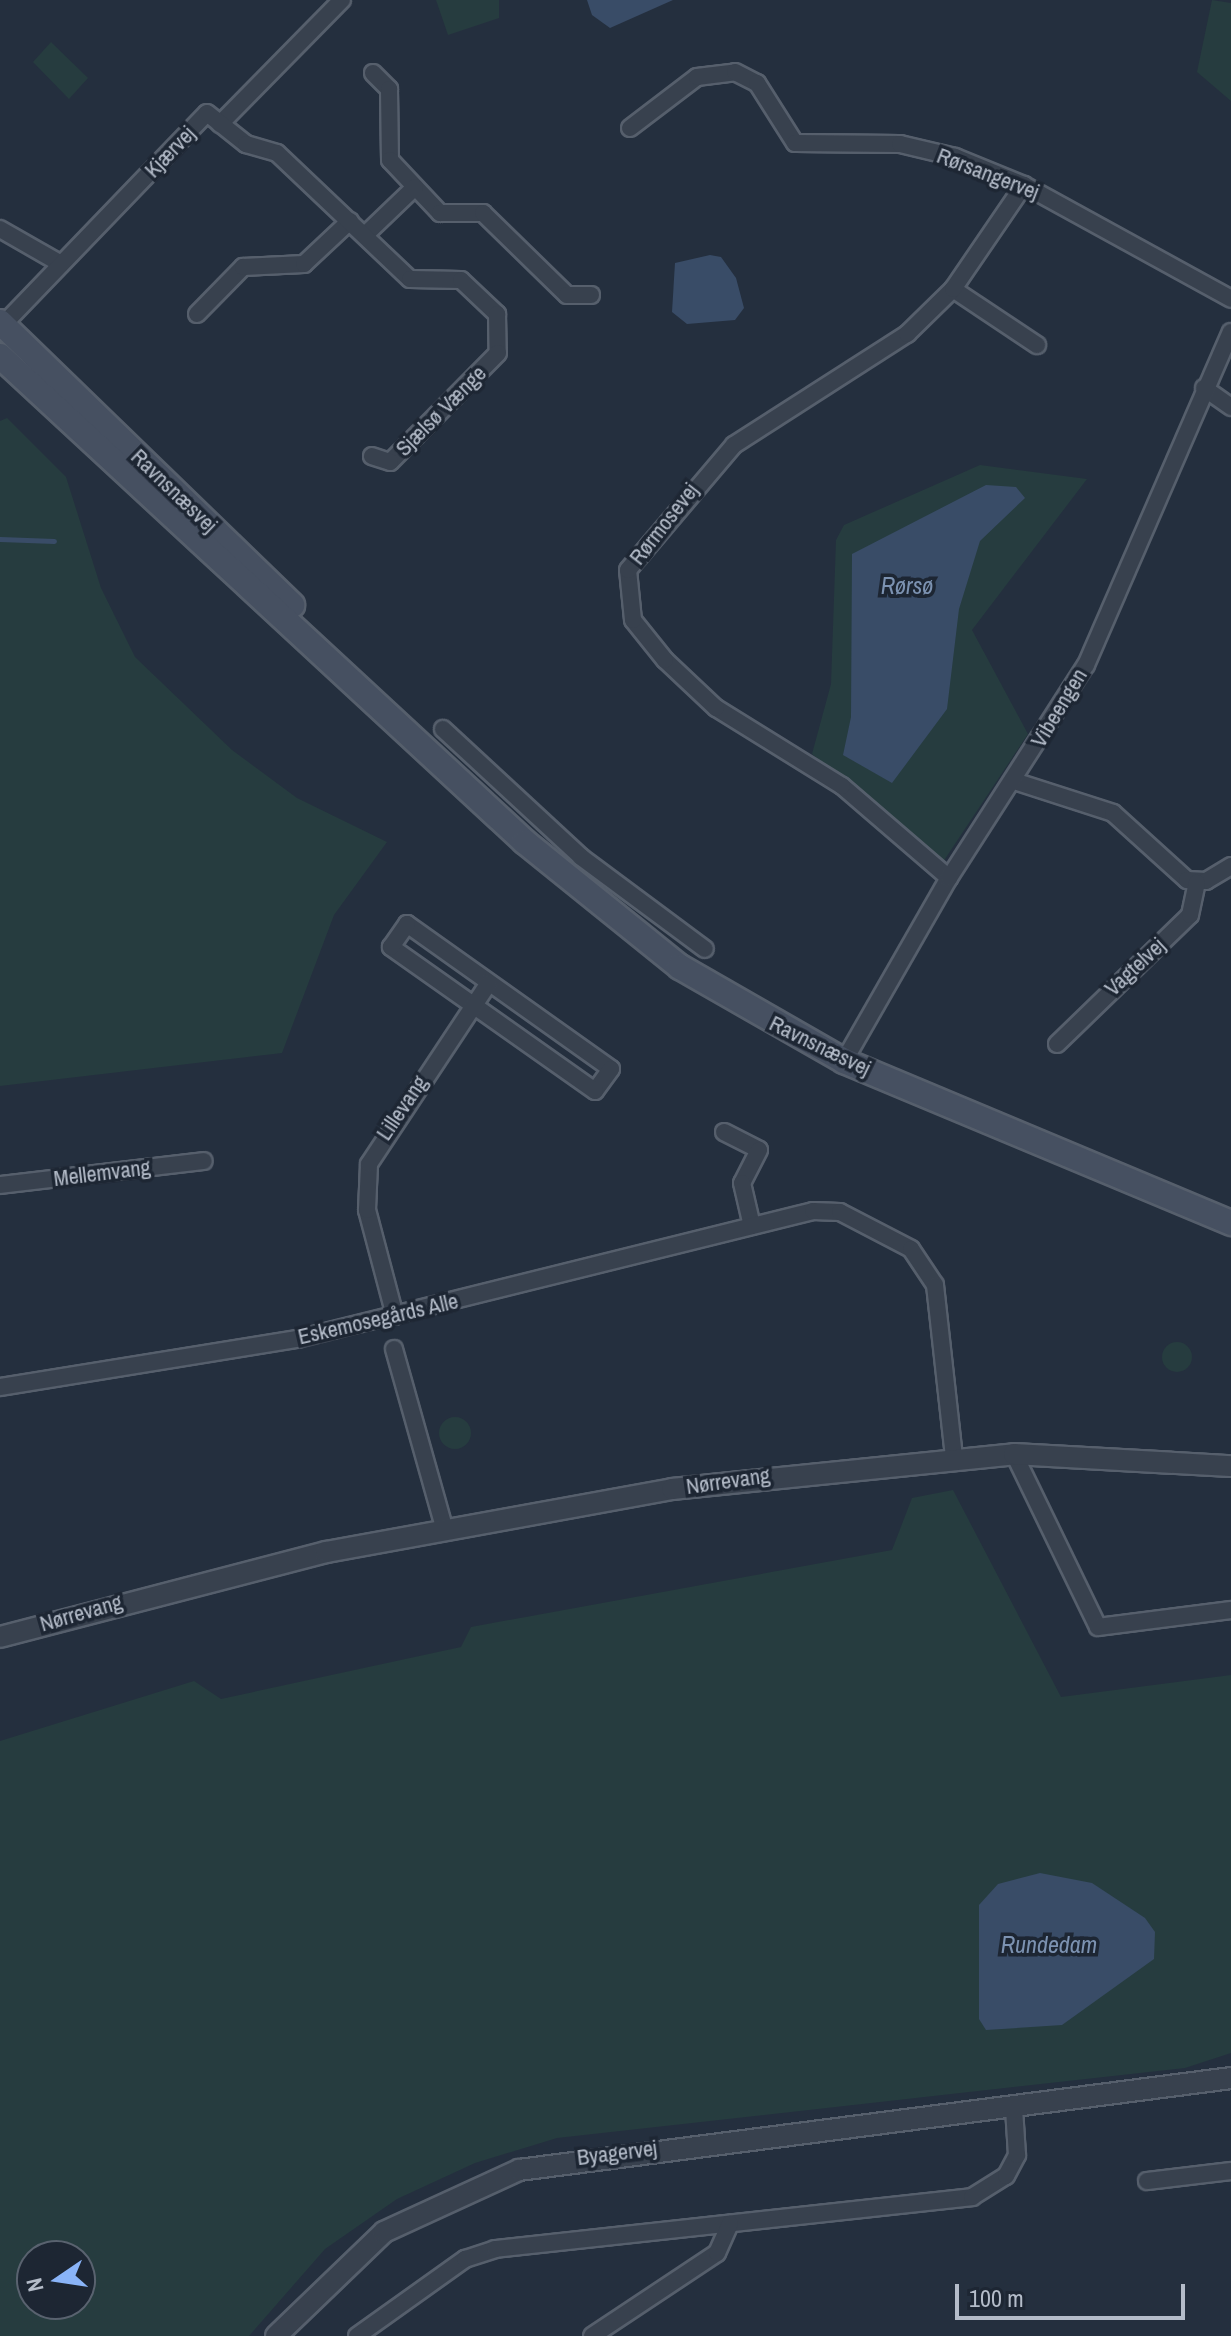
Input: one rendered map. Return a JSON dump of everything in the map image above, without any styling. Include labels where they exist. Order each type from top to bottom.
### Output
[{"type":"main road","name":"Ravnsnæsvej","points":[[1,325],[307,620],[342,665]]},
{"type":"main road","name":"Ravnsnæsvej","points":[[0,356],[230,572],[342,665],[461,781],[620,924],[750,1012],[844,1061],[1231,1223]]},
{"type":"street","name":"Kjærvej","points":[[1,325],[207,113],[220,124],[342,0]]},
{"type":"street","name":"Rørsangervej","points":[[630,128],[697,77],[735,72],[757,83],[795,143],[900,144],[1024,185],[1231,299]]},
{"type":"street","points":[[373,73],[389,89],[390,160],[440,213],[483,213],[567,295],[591,295]]},
{"type":"street","name":"Sjælsø Vænge","points":[[220,124],[277,153],[410,279],[461,280],[497,314],[498,353],[390,462],[372,456]]},
{"type":"street","name":"Rørmosevej","points":[[949,878],[842,786],[716,708],[633,620],[626,586],[639,550],[734,445],[907,334],[953,289],[1024,185]]},
{"type":"street","points":[[365,235],[415,187]]},
{"type":"street","points":[[191,292],[201,310],[243,267],[313,260],[350,221]]},
{"type":"street","points":[[0,229],[61,264]]},
{"type":"street","points":[[953,289],[1037,345]]},
{"type":"street","name":"Vibeengen","points":[[844,1061],[949,878],[1086,665],[1231,332]]},
{"type":"street","points":[[1204,388],[1231,407]]},
{"type":"street","points":[[443,729],[581,857],[705,949]]},
{"type":"street","points":[[461,781],[480,761]]},
{"type":"street","points":[[1014,781],[1113,813],[1176,874],[1197,883],[1231,866]]},
{"type":"street","name":"Vagtelvej","points":[[1057,1044],[1190,915],[1197,883]]},
{"type":"street","points":[[407,924],[611,1069],[595,1091],[473,1005],[391,947],[407,924]]},
{"type":"street","name":"Lillevang","points":[[395,1316],[367,1210],[369,1164],[489,983]]},
{"type":"street","points":[[724,1132],[759,1150],[742,1183],[752,1226]]},
{"type":"street","name":"Mellemvang","points":[[0,1185],[204,1161]]},
{"type":"street","name":"Eskemosegårds Alle","points":[[0,1387],[395,1316],[752,1226],[840,1212],[926,1264],[935,1285],[954,1457]]},
{"type":"street","points":[[394,1349],[444,1527]]},
{"type":"street","name":"Nørrevang","points":[[0,1637],[175,1587],[444,1527],[672,1489],[954,1457],[1014,1454],[1105,1453],[1231,1466]]},
{"type":"street","points":[[1014,1454],[1098,1627],[1231,1610]]},
{"type":"street","name":"Byagervej","points":[[276,2336],[384,2232],[519,2170],[1231,2078]]},
{"type":"street","points":[[357,2336],[465,2259],[495,2249],[972,2197],[993,2188],[1017,2155],[1014,2108]]},
{"type":"street","points":[[1147,2181],[1231,2171]]},
{"type":"street","points":[[592,2336],[717,2253],[730,2224]]},
{"type":"green space","points":[[436,0],[499,0],[499,18],[448,35]]},
{"type":"green space","points":[[1212,0],[1231,3],[1231,101],[1197,72]]},
{"type":"green space","points":[[51,42],[88,78],[69,99],[33,62]]},
{"type":"green space","points":[[7,418],[66,477],[101,588],[135,657],[232,750],[297,798],[387,842],[334,915],[282,1053],[0,1086],[0,421]]},
{"type":"green space","points":[[980,465],[1087,479],[972,630],[1028,734],[943,862],[812,754],[831,684],[836,540],[844,525]]},
{"type":"green space","points":[[1177,1342],[1188,1346],[1192,1357],[1188,1368],[1177,1372],[1166,1368],[1162,1357],[1166,1346]]},
{"type":"green space","points":[[455,1417],[466,1422],[471,1433],[466,1444],[455,1449],[444,1444],[439,1433],[444,1422]]},
{"type":"green space","points":[[953,1490],[1061,1697],[1231,1675],[1231,2053],[1185,2068],[557,2138],[475,2163],[397,2199],[325,2249],[249,2336],[0,2336],[0,1741],[194,1681],[221,1699],[461,1647],[471,1627],[892,1550],[912,1498]]},
{"type":"water","points":[[587,0],[673,0],[610,28],[592,15]]},
{"type":"water","points":[[710,255],[721,257],[736,278],[744,308],[735,320],[687,324],[672,312],[675,263]]},
{"type":"water","name":"Rørsø","points":[[986,485],[1016,487],[1025,498],[980,541],[959,609],[947,709],[892,783],[843,755],[851,717],[852,554]]},
{"type":"water","name":"Rundedam","points":[[1040,1873],[1092,1883],[1145,1918],[1155,1932],[1154,1959],[1062,2025],[986,2030],[979,2019],[979,1905],[998,1884]]},
{"type":"waterway","points":[[0,539],[54,541]]}]
